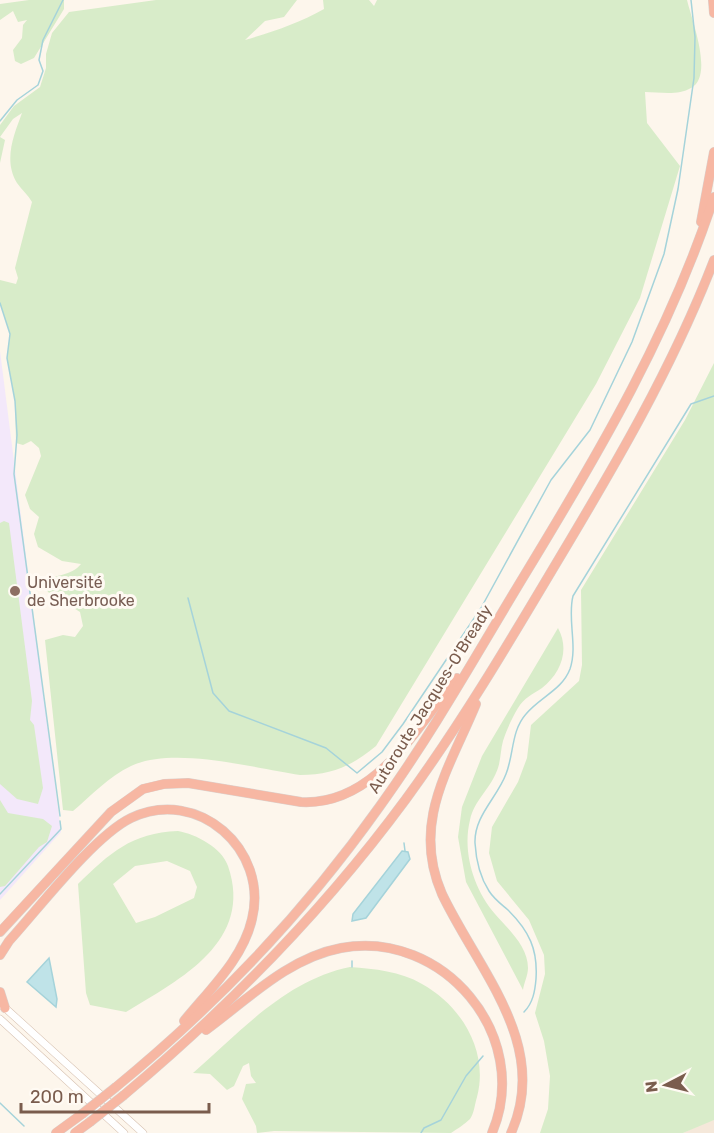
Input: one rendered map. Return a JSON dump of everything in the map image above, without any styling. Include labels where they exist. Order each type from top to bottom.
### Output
[{"type":"highway","points":[[713,0],[714,13]]},
{"type":"highway","points":[[695,251],[714,152]]},
{"type":"highway","name":"Autoroute Jacques-O'Bready","points":[[56,1133],[116,1087],[164,1046],[249,964],[333,868],[405,770],[618,420],[667,321],[714,197]]},
{"type":"highway","name":"Autoroute Jacques-O'Bready","points":[[75,1133],[174,1053],[265,966],[341,882],[424,774],[486,680],[635,432],[679,344],[714,260]]},
{"type":"highway","points":[[0,932],[111,812],[143,789],[160,784],[184,783],[311,802],[335,799],[356,789],[391,760],[479,651]]},
{"type":"highway","points":[[486,680],[438,793],[431,820],[430,845],[432,866],[441,891],[506,1011],[518,1040],[524,1068],[524,1087],[512,1133]]},
{"type":"highway","points":[[0,955],[9,941],[92,850],[122,824],[143,814],[164,810],[188,813],[211,821],[234,840],[249,865],[255,889],[253,914],[248,933],[234,958],[164,1046]]},
{"type":"highway","points":[[174,1053],[275,978],[308,959],[329,951],[356,946],[402,951],[429,962],[452,976],[472,998],[488,1023],[499,1054],[502,1082],[499,1110],[492,1133]]},
{"type":"highway","points":[[0,992],[3,1005]]},
{"type":"main road","points":[[3,1005],[143,1133]]},
{"type":"main road","points":[[0,1019],[124,1133]]},
{"type":"shaded area","name":"Université de Sherbrooke","points":[[0,351],[61,832],[0,900]]},
{"type":"shaded area","points":[[714,1120],[714,1133],[683,1133],[708,1121]]},
{"type":"green space","points":[[29,0],[64,0],[64,9],[34,58],[21,64],[15,61],[13,50],[22,38],[23,25],[27,20],[18,22],[13,11],[0,20],[0,4]]},
{"type":"green space","points":[[156,0],[297,0],[284,17],[265,21],[245,40],[286,27],[315,14],[324,9],[323,0],[369,0],[374,6],[377,0],[687,0],[700,47],[701,72],[698,82],[691,88],[680,92],[645,92],[647,123],[680,166],[640,298],[596,384],[376,746],[350,764],[332,771],[300,775],[214,760],[169,758],[149,760],[115,775],[73,811],[63,810],[45,640],[63,635],[75,637],[83,626],[80,612],[48,592],[44,582],[68,573],[81,564],[62,561],[38,547],[34,534],[39,517],[30,509],[25,495],[41,456],[39,448],[31,441],[23,445],[16,443],[15,401],[7,358],[10,334],[0,303],[0,280],[16,284],[18,278],[15,268],[32,202],[17,183],[10,157],[22,113],[13,119],[0,137],[0,125],[14,106],[40,87],[52,33],[69,12]]},
{"type":"green space","points":[[0,137],[5,140],[0,163]]},
{"type":"green space","points":[[714,363],[714,1120],[683,1133],[540,1133],[548,1109],[550,1076],[544,1041],[535,1013],[545,974],[544,955],[529,920],[497,881],[489,853],[492,827],[518,782],[527,758],[531,725],[579,681],[582,665],[581,590],[685,420]]},
{"type":"green space","points":[[4,521],[9,523],[32,701],[30,720],[34,725],[43,788],[38,804],[17,799],[0,784],[0,523]]},
{"type":"green space","points":[[558,628],[563,645],[559,668],[549,682],[526,699],[516,712],[503,741],[498,769],[472,813],[468,832],[469,857],[481,894],[525,952],[528,968],[523,990],[466,882],[458,837],[462,807],[482,756]]},
{"type":"green space","points":[[0,800],[8,813],[43,819],[52,826],[47,842],[39,847],[5,886],[0,887]]},
{"type":"green space","points":[[178,831],[193,835],[208,843],[225,859],[233,892],[231,916],[222,936],[207,955],[169,986],[126,1012],[90,1005],[86,993],[78,884],[122,847],[134,840]],"holes":[[[167,861],[190,871],[197,887],[194,898],[155,917],[136,923],[113,884],[135,866]]]},
{"type":"green space","points":[[350,967],[396,973],[422,984],[449,1005],[469,1032],[479,1063],[480,1080],[477,1097],[470,1119],[451,1133],[274,1131],[257,1133],[256,1126],[242,1099],[246,1084],[256,1083],[251,1076],[249,1063],[243,1066],[234,1086],[227,1090],[210,1074],[193,1073],[247,1024],[285,995],[305,983]]},
{"type":"water","points":[[402,851],[408,852],[410,859],[366,918],[352,921],[353,914]]},
{"type":"water","points":[[49,958],[57,999],[56,1007],[27,982]]},
{"type":"waterway","points":[[0,121],[17,100],[38,85],[43,71],[39,60],[43,40],[63,0]]},
{"type":"waterway","points":[[188,598],[213,693],[229,711],[326,748],[357,773],[382,752],[481,608],[551,480],[590,430],[632,342],[664,254],[678,189],[694,78],[695,37],[691,0]]},
{"type":"waterway","points":[[0,303],[10,334],[7,358],[15,401],[17,435],[14,474],[60,816]]},
{"type":"waterway","points":[[524,1012],[535,988],[534,950],[522,925],[493,897],[483,880],[475,843],[478,824],[506,774],[515,735],[521,721],[532,708],[562,682],[570,669],[573,651],[571,614],[573,596],[691,404],[714,396]]},
{"type":"waterway","points":[[0,894],[61,829],[60,821]]},
{"type":"waterway","points":[[404,843],[405,851]]},
{"type":"waterway","points":[[352,961],[352,967]]},
{"type":"waterway","points":[[421,1133],[424,1128],[441,1120],[466,1076],[483,1056]]},
{"type":"waterway","points":[[0,1103],[24,1126]]},
{"type":"place","name":"Université de Sherbrooke","points":[[15,591]]}]
